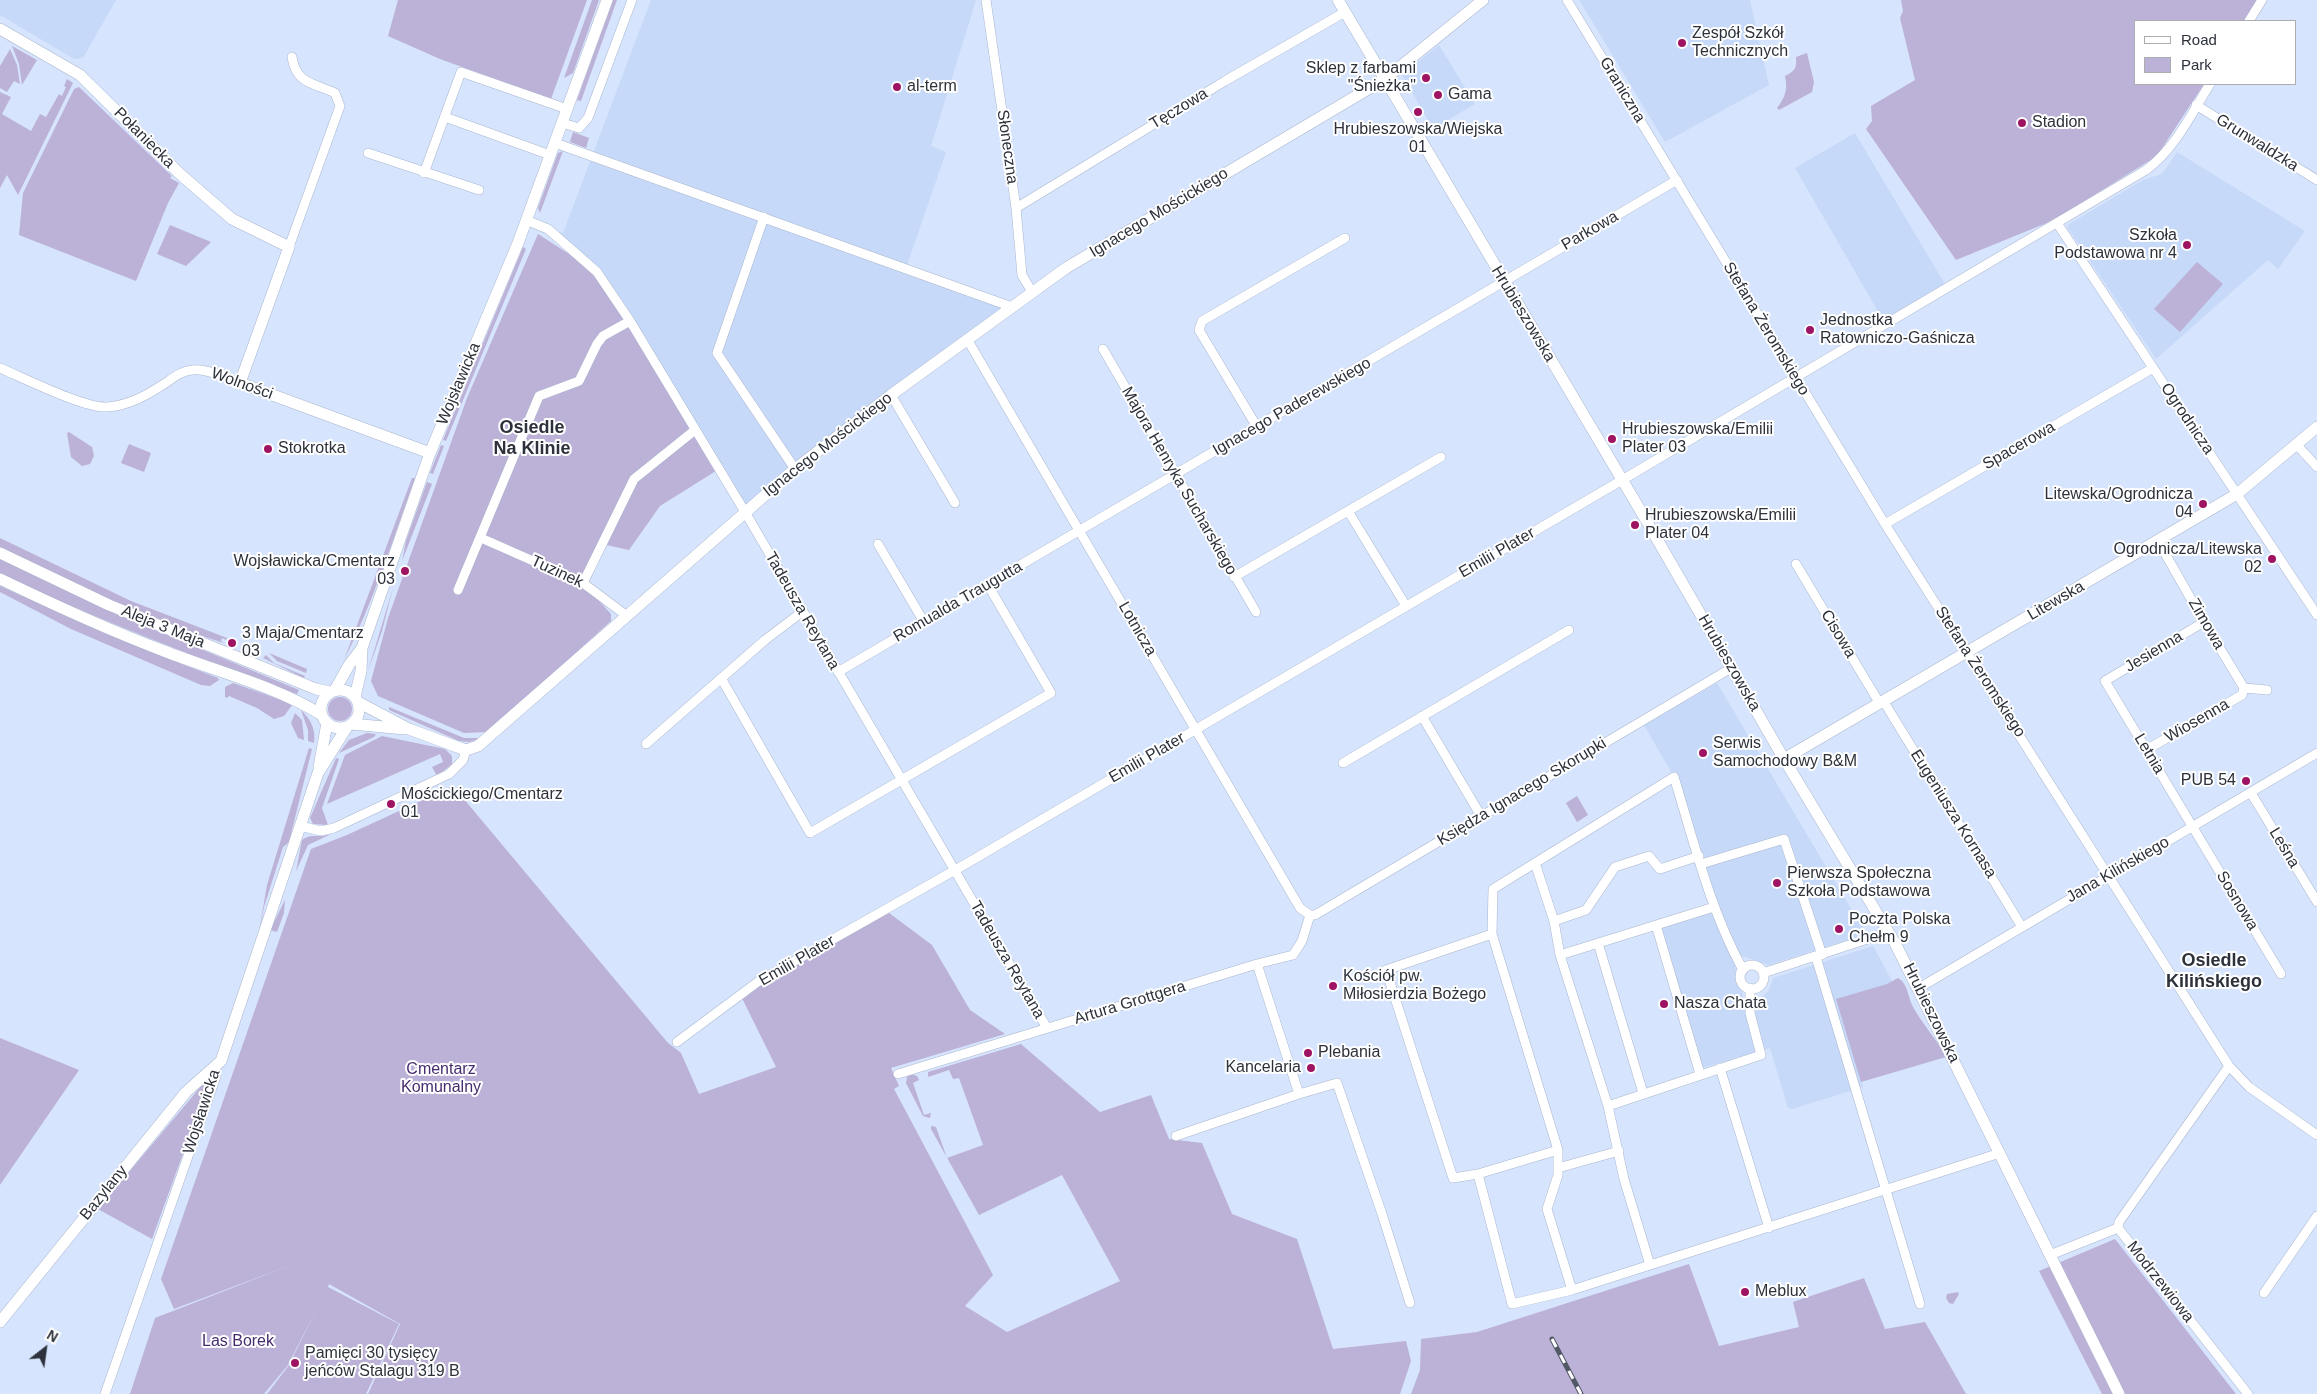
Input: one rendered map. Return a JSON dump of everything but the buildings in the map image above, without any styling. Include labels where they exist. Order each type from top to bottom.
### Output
[{"type":"street","name":"Wojsławicka","points":[[333,691],[348,666],[362,648],[430,453],[526,220],[607,0]]},
{"type":"street","points":[[562,123],[579,128],[588,118],[632,0]]},
{"type":"street","name":"Słoneczna","points":[[986,0],[1016,208],[1022,275],[1032,292]]},
{"type":"street","name":"Hrubieszowska","points":[[1338,0],[1622,480],[1784,759],[1889,932],[1919,988],[2119,1394]]},
{"type":"street","name":"Ignacego Mościckiego","points":[[466,750],[485,742],[795,469],[891,395],[1066,268],[1385,79],[1483,0]]},
{"type":"street","name":"Graniczna","points":[[1567,0],[1677,180]]},
{"type":"street","points":[[2250,20],[2262,0]]},
{"type":"street","name":"Tęczowa","points":[[1016,208],[1225,81],[1345,12]]},
{"type":"street","name":"Połaniecka","points":[[0,29],[80,75],[180,174],[232,219],[289,247]]},
{"type":"street","points":[[240,383],[340,106],[335,93],[304,80],[294,70],[292,57]]},
{"type":"street","points":[[424,173],[461,72],[567,109]]},
{"type":"street","name":"Emilii Plater","points":[[676,1042],[759,981],[955,870],[1622,480],[2057,223],[2160,159],[2209,85]]},
{"type":"street","name":"Grunwaldzka","points":[[2196,105],[2317,180]]},
{"type":"street","points":[[444,117],[550,155]]},
{"type":"street","points":[[554,143],[1012,307]]},
{"type":"street","points":[[368,153],[479,190]]},
{"type":"street","name":"Parkowa","points":[[1504,282],[1677,180]]},
{"type":"street","name":"Stefana Żeromskiego","points":[[1677,180],[1885,524],[2229,1066],[2249,1087],[2317,1135]]},
{"type":"street","points":[[764,217],[718,353],[795,469]]},
{"type":"street","name":"Tadeusza Reytana","points":[[526,220],[548,229],[597,272],[630,322],[745,512],[1048,1028]]},
{"type":"street","name":"Ogrodnicza","points":[[2057,223],[2317,615]]},
{"type":"street","points":[[1256,427],[1199,330],[1202,321],[1345,238]]},
{"type":"street","name":"Ignacego Paderewskiego","points":[[1079,531],[1504,282]]},
{"type":"street","points":[[458,590],[539,396],[579,381],[603,336],[630,322]]},
{"type":"street","name":"Lotnicza","points":[[967,339],[1300,908],[1310,915]]},
{"type":"street","name":"Majora Henryka Sucharskiego","points":[[1103,348],[1256,612]]},
{"type":"street","name":"Wolności","points":[[0,368],[81,401],[106,407],[123,405],[142,398],[182,372],[203,370],[430,453]]},
{"type":"street","name":"Spacerowa","points":[[1885,524],[2153,368]]},
{"type":"street","points":[[891,395],[955,502]]},
{"type":"street","name":"Litewska","points":[[1784,759],[2237,494],[2317,427]]},
{"type":"street","points":[[583,583],[634,478],[695,430]]},
{"type":"street","points":[[2296,444],[2317,467]]},
{"type":"street","points":[[1234,577],[1440,458]]},
{"type":"street","points":[[1348,511],[1406,606]]},
{"type":"street","name":"Romualda Traugutta","points":[[838,672],[1079,531]]},
{"type":"street","name":"Tuzinek","points":[[481,538],[583,583],[627,616]]},
{"type":"street","name":"Zimowa","points":[[2158,540],[2244,688]]},
{"type":"street","points":[[878,544],[924,622]]},
{"type":"street","name":"Aleja 3 Maja","points":[[0,552],[109,605],[316,689],[333,691]]},
{"type":"street","name":"Cisowa","points":[[1796,564],[1882,703]]},
{"type":"street","name":"Aleja 3 Maja","points":[[0,579],[56,606],[162,651],[300,701],[324,719]]},
{"type":"street","points":[[722,678],[810,833],[1051,693],[988,584]]},
{"type":"street","points":[[646,744],[802,612]]},
{"type":"street","name":"Jesienna","points":[[2105,681],[2204,622]]},
{"type":"street","points":[[1344,762],[1569,630]]},
{"type":"street","name":"Wojsławicka","points":[[357,699],[362,671],[362,648]]},
{"type":"street","name":"Księdza Ignacego Skorupki","points":[[1310,915],[1315,915],[1732,668]]},
{"type":"street","name":"Letnia","points":[[2105,681],[2192,827]]},
{"type":"street","points":[[2244,688],[2266,690]]},
{"type":"street","name":"Wiosenna","points":[[2146,750],[2242,694],[2244,688]]},
{"type":"street","points":[[300,826],[321,831],[334,828],[450,774],[462,760],[466,750],[409,729],[357,699],[350,692],[333,691],[322,702],[324,719],[333,727],[409,729]]},
{"type":"street","points":[[349,726],[359,714],[357,699]]},
{"type":"street","name":"Eugeniusza Kornasa","points":[[1882,703],[2022,927]]},
{"type":"street","points":[[1422,716],[1481,816]]},
{"type":"street","name":"Wojsławicka","points":[[105,1394],[216,1076],[213,1069],[220,1061],[230,1036],[318,773],[324,719]]},
{"type":"street","name":"Wojsławicka","points":[[318,773],[349,726]]},
{"type":"street","name":"Jana Kilińskiego","points":[[1919,988],[2317,753]]},
{"type":"street","points":[[1572,1290],[1547,1209],[1558,1175],[1558,1150],[1492,934],[1493,889],[1674,777],[1714,907],[1730,946],[1743,970],[1741,981],[1750,988]]},
{"type":"street","name":"Leśna","points":[[2251,793],[2317,902]]},
{"type":"street","name":"Sosnowa","points":[[2192,827],[2281,974]]},
{"type":"street","points":[[1554,921],[1586,910],[1615,867],[1649,856],[1660,869],[1784,839],[1920,1304]]},
{"type":"street","points":[[1535,863],[1554,921],[1560,955],[1608,1106],[1624,1180],[1650,1265]]},
{"type":"street","points":[[1560,955],[1714,907]]},
{"type":"street","name":"Artura Grottgera","points":[[898,1074],[1293,955],[1302,941],[1310,915]]},
{"type":"street","points":[[1656,925],[1700,1074]]},
{"type":"street","points":[[1763,973],[1889,932]]},
{"type":"street","points":[[1492,934],[1386,970],[1453,1178],[1478,1174],[1558,1150]]},
{"type":"street","points":[[1598,943],[1643,1093]]},
{"type":"street","points":[[1258,964],[1299,1094]]},
{"type":"street","points":[[1743,970],[1753,965],[1760,968],[1763,973],[1764,978],[1761,985],[1750,988]]},
{"type":"street","points":[[1608,1106],[1761,1055],[1750,1013],[1750,988]]},
{"type":"street","points":[[2118,1228],[2119,1222],[2229,1066]]},
{"type":"street","points":[[1720,1068],[1769,1228]]},
{"type":"street","name":"Bazylany","points":[[0,1322],[182,1097],[196,1082],[213,1069]]},
{"type":"street","points":[[1176,1136],[1337,1083],[1410,1303]]},
{"type":"street","points":[[1558,1168],[1619,1151]]},
{"type":"street","points":[[1478,1174],[1512,1304],[1572,1290],[1888,1191],[2000,1153]]},
{"type":"street","points":[[2264,1293],[2317,1216]]},
{"type":"street","name":"Modrzewiowa","points":[[2050,1255],[2118,1228],[2248,1394]]},
{"type":"shaded area","points":[[0,0],[116,0],[83,58],[74,59],[0,15]]},
{"type":"shaded area","points":[[651,0],[976,0],[931,146],[946,152],[906,268],[1012,307],[745,512],[630,321],[548,229],[563,233]]},
{"type":"shaded area","name":"Zespół Szkół Technicznych","points":[[1579,0],[1750,0],[1769,85],[1665,142]]},
{"type":"shaded area","points":[[1439,45],[1475,104],[1433,129],[1402,75]]},
{"type":"shaded area","points":[[1855,133],[1945,284],[1883,320],[1795,168]]},
{"type":"shaded area","name":"Szkoła Podstawowa nr 4","points":[[2177,152],[2305,231],[2278,269],[2268,260],[2156,359],[2067,227],[2143,180],[2162,174]]},
{"type":"shaded area","points":[[1717,683],[1866,934],[1769,965],[1743,956],[1735,967],[1744,998],[1760,999],[1769,990],[1773,978],[1873,946],[1905,1005],[1862,1082],[1863,1087],[1792,1109],[1788,1108],[1770,1048],[1702,1068],[1659,925],[1716,908],[1678,784],[1644,725]]},
{"type":"green space","points":[[398,0],[587,0],[551,99],[440,59],[388,36]]},
{"type":"green space","points":[[592,0],[599,0],[573,73],[564,78]]},
{"type":"green space","points":[[613,0],[617,0],[581,101],[577,100]]},
{"type":"green space","points":[[1901,0],[2257,0],[2245,20],[2134,20],[2134,85],[2203,85],[2157,156],[2054,220],[1956,260],[1866,129],[1872,121],[1871,106],[1915,80],[1900,18],[1903,11]]},
{"type":"green space","points":[[12,46],[37,60],[22,85],[19,64]]},
{"type":"green space","points":[[10,49],[17,65],[20,84],[14,81],[7,92],[0,88],[0,66]]},
{"type":"green space","points":[[1807,53],[1814,82],[1812,92],[1779,110],[1777,108],[1784,97],[1786,89],[1785,76],[1795,69],[1796,57]]},
{"type":"green space","points":[[67,79],[73,83],[18,195],[7,175],[0,188],[0,92],[11,97],[2,114],[31,131],[40,114],[46,117],[59,94],[62,96]]},
{"type":"green space","points":[[79,87],[172,176],[170,178],[179,183],[168,203],[136,281],[19,235],[23,193],[74,89]]},
{"type":"green space","points":[[573,132],[589,138],[586,148],[570,142]]},
{"type":"green space","points":[[563,151],[540,213],[538,208],[558,153]]},
{"type":"green space","points":[[170,225],[211,242],[186,266],[157,254]]},
{"type":"green space","points":[[538,234],[597,272],[719,469],[660,506],[629,550],[602,544],[583,583],[611,614],[611,621],[488,732],[464,733],[378,696],[371,681],[388,618],[467,398]]},
{"type":"green space","points":[[523,247],[526,249],[446,441],[443,440]]},
{"type":"green space","points":[[2197,262],[2223,284],[2180,332],[2154,309]]},
{"type":"green space","points":[[69,432],[92,447],[94,456],[90,464],[82,466],[71,457],[67,433]]},
{"type":"green space","points":[[129,444],[151,453],[144,472],[121,463]]},
{"type":"green space","points":[[441,445],[444,446],[433,474],[430,473]]},
{"type":"green space","points":[[412,478],[415,478],[382,570],[344,660]]},
{"type":"green space","points":[[427,482],[432,484],[402,561],[406,541]]},
{"type":"green space","points":[[0,538],[131,601],[227,638],[226,640],[222,638],[221,641],[224,643],[199,635],[108,599],[0,547]]},
{"type":"green space","points":[[0,558],[143,625],[299,690],[297,694],[222,666],[110,622],[0,575]]},
{"type":"green space","points":[[0,586],[104,633],[219,680],[210,686],[201,685],[71,629],[0,592]]},
{"type":"green space","points":[[393,588],[382,631],[368,671]]},
{"type":"green space","points":[[269,653],[307,669],[306,673],[277,661]]},
{"type":"green space","points":[[266,655],[274,663],[305,676],[304,678],[263,658]]},
{"type":"green space","points":[[233,683],[293,704],[284,716],[274,719],[257,708],[229,696],[225,697],[225,687]]},
{"type":"green space","points":[[340,697],[345,698],[351,704],[351,714],[345,720],[340,721],[335,720],[329,714],[328,709],[329,704],[335,698]]},
{"type":"green space","points":[[389,707],[464,738],[482,738],[469,742],[459,741],[389,710]]},
{"type":"green space","points":[[301,710],[308,717],[312,725],[314,743],[308,741],[308,730]]},
{"type":"green space","points":[[295,713],[302,720],[304,740],[298,738],[291,723]]},
{"type":"green space","points":[[367,733],[376,734],[374,737],[339,753],[349,740]]},
{"type":"green space","points":[[382,736],[445,749],[452,756],[452,764],[437,776],[432,767],[443,762],[440,754],[327,804],[345,755]]},
{"type":"green space","points":[[309,748],[312,749],[289,842],[283,847],[264,907],[257,943],[267,885]]},
{"type":"green space","points":[[336,758],[339,759],[322,808],[328,825],[313,824],[310,818]]},
{"type":"green space","name":"Cmentarz Komunalny","points":[[453,786],[668,1043],[681,1053],[699,1094],[776,1067],[740,994],[885,910],[932,945],[970,1010],[1005,1034],[891,1068],[899,1086],[894,1089],[993,1275],[965,1306],[1007,1332],[1120,1281],[1062,1175],[979,1215],[947,1158],[983,1145],[959,1078],[953,1079],[949,1070],[928,1077],[928,1072],[1021,1044],[1100,1112],[1151,1095],[1169,1139],[1202,1143],[1232,1214],[1297,1239],[1333,1349],[1406,1341],[1411,1361],[1400,1394],[368,1394],[400,1324],[329,1284],[328,1287],[399,1324],[366,1394],[267,1394],[289,1365],[316,1310],[288,1365],[264,1394],[130,1394],[155,1318],[291,1265],[174,1309],[161,1279],[311,849],[347,835]]},
{"type":"green space","points":[[1577,796],[1588,815],[1577,822],[1566,803]]},
{"type":"green space","points":[[331,834],[308,845],[296,871],[302,840],[308,837]]},
{"type":"green space","points":[[285,900],[284,913],[277,932],[270,930]]},
{"type":"green space","points":[[1898,978],[1905,986],[1916,1012],[1946,1057],[1861,1082],[1836,999],[1887,984]]},
{"type":"green space","points":[[0,1038],[79,1070],[0,1185]]},
{"type":"green space","points":[[911,1074],[917,1076],[919,1080],[913,1083],[924,1115],[931,1113],[930,1118],[923,1116],[906,1083],[907,1077]]},
{"type":"green space","points":[[202,1085],[206,1087],[206,1090],[152,1239],[98,1209]]},
{"type":"green space","points":[[931,1126],[936,1127],[947,1157],[931,1129]]},
{"type":"green space","points":[[2115,1239],[2236,1394],[2102,1394],[2039,1271]]},
{"type":"green space","points":[[1689,1264],[1719,1346],[1799,1327],[1793,1302],[1864,1278],[1885,1329],[1925,1322],[1966,1394],[1411,1394],[1420,1370],[1421,1339],[1477,1332]]},
{"type":"green space","points":[[1958,1292],[1959,1294],[1953,1304],[1949,1303],[1946,1298],[1947,1294]]},
{"type":"railway","points":[[1552,1339],[1581,1394]]},
{"type":"place","name":"Zespół Szkół Technicznych","points":[[1682,43]]},
{"type":"place","name":"Sklep z farbami \"Śnieżka\"","points":[[1426,78]]},
{"type":"place","name":"al-term","points":[[897,87]]},
{"type":"place","name":"Gama","points":[[1438,95]]},
{"type":"place","name":"Hrubieszowska/Wiejska 01","points":[[1418,112]]},
{"type":"place","name":"Stadion","points":[[2022,123]]},
{"type":"place","name":"Szkoła Podstawowa nr 4","points":[[2187,245]]},
{"type":"place","name":"Jednostka Ratowniczo-Gaśnicza","points":[[1810,330]]},
{"type":"place","name":"Hrubieszowska/Emilii Plater 03","points":[[1612,439]]},
{"type":"place","name":"Stokrotka","points":[[268,449]]},
{"type":"place","name":"Litewska/Ogrodnicza 04","points":[[2203,504]]},
{"type":"place","name":"Hrubieszowska/Emilii Plater 04","points":[[1635,525]]},
{"type":"place","name":"Ogrodnicza/Litewska 02","points":[[2272,559]]},
{"type":"place","name":"Wojsławicka/Cmentarz 03","points":[[405,571]]},
{"type":"place","name":"3 Maja/Cmentarz 03","points":[[232,643]]},
{"type":"place","name":"Serwis Samochodowy B&M","points":[[1703,753]]},
{"type":"place","name":"PUB 54","points":[[2246,781]]},
{"type":"place","name":"Mościckiego/Cmentarz 01","points":[[391,804]]},
{"type":"place","name":"Pierwsza Społeczna Szkoła Podstawowa","points":[[1777,883]]},
{"type":"place","name":"Poczta Polska Chełm 9","points":[[1839,929]]},
{"type":"place","name":"Kościół pw. Miłosierdzia Bożego","points":[[1333,986]]},
{"type":"place","name":"Nasza Chata","points":[[1664,1004]]},
{"type":"place","name":"Plebania","points":[[1308,1053]]},
{"type":"place","name":"Kancelaria","points":[[1311,1068]]},
{"type":"place","name":"Meblux","points":[[1745,1292]]},
{"type":"place","name":"Pamięci 30 tysięcy jeńców Stalagu 319 B","points":[[295,1363]]},
{"type":"district","name":"Osiedle Na Klinie","points":[[532,438]]},
{"type":"district","name":"Osiedle Kilińskiego","points":[[2214,971]]},
{"type":"park label","name":"Las Borek","points":[[238,1342]]}]
